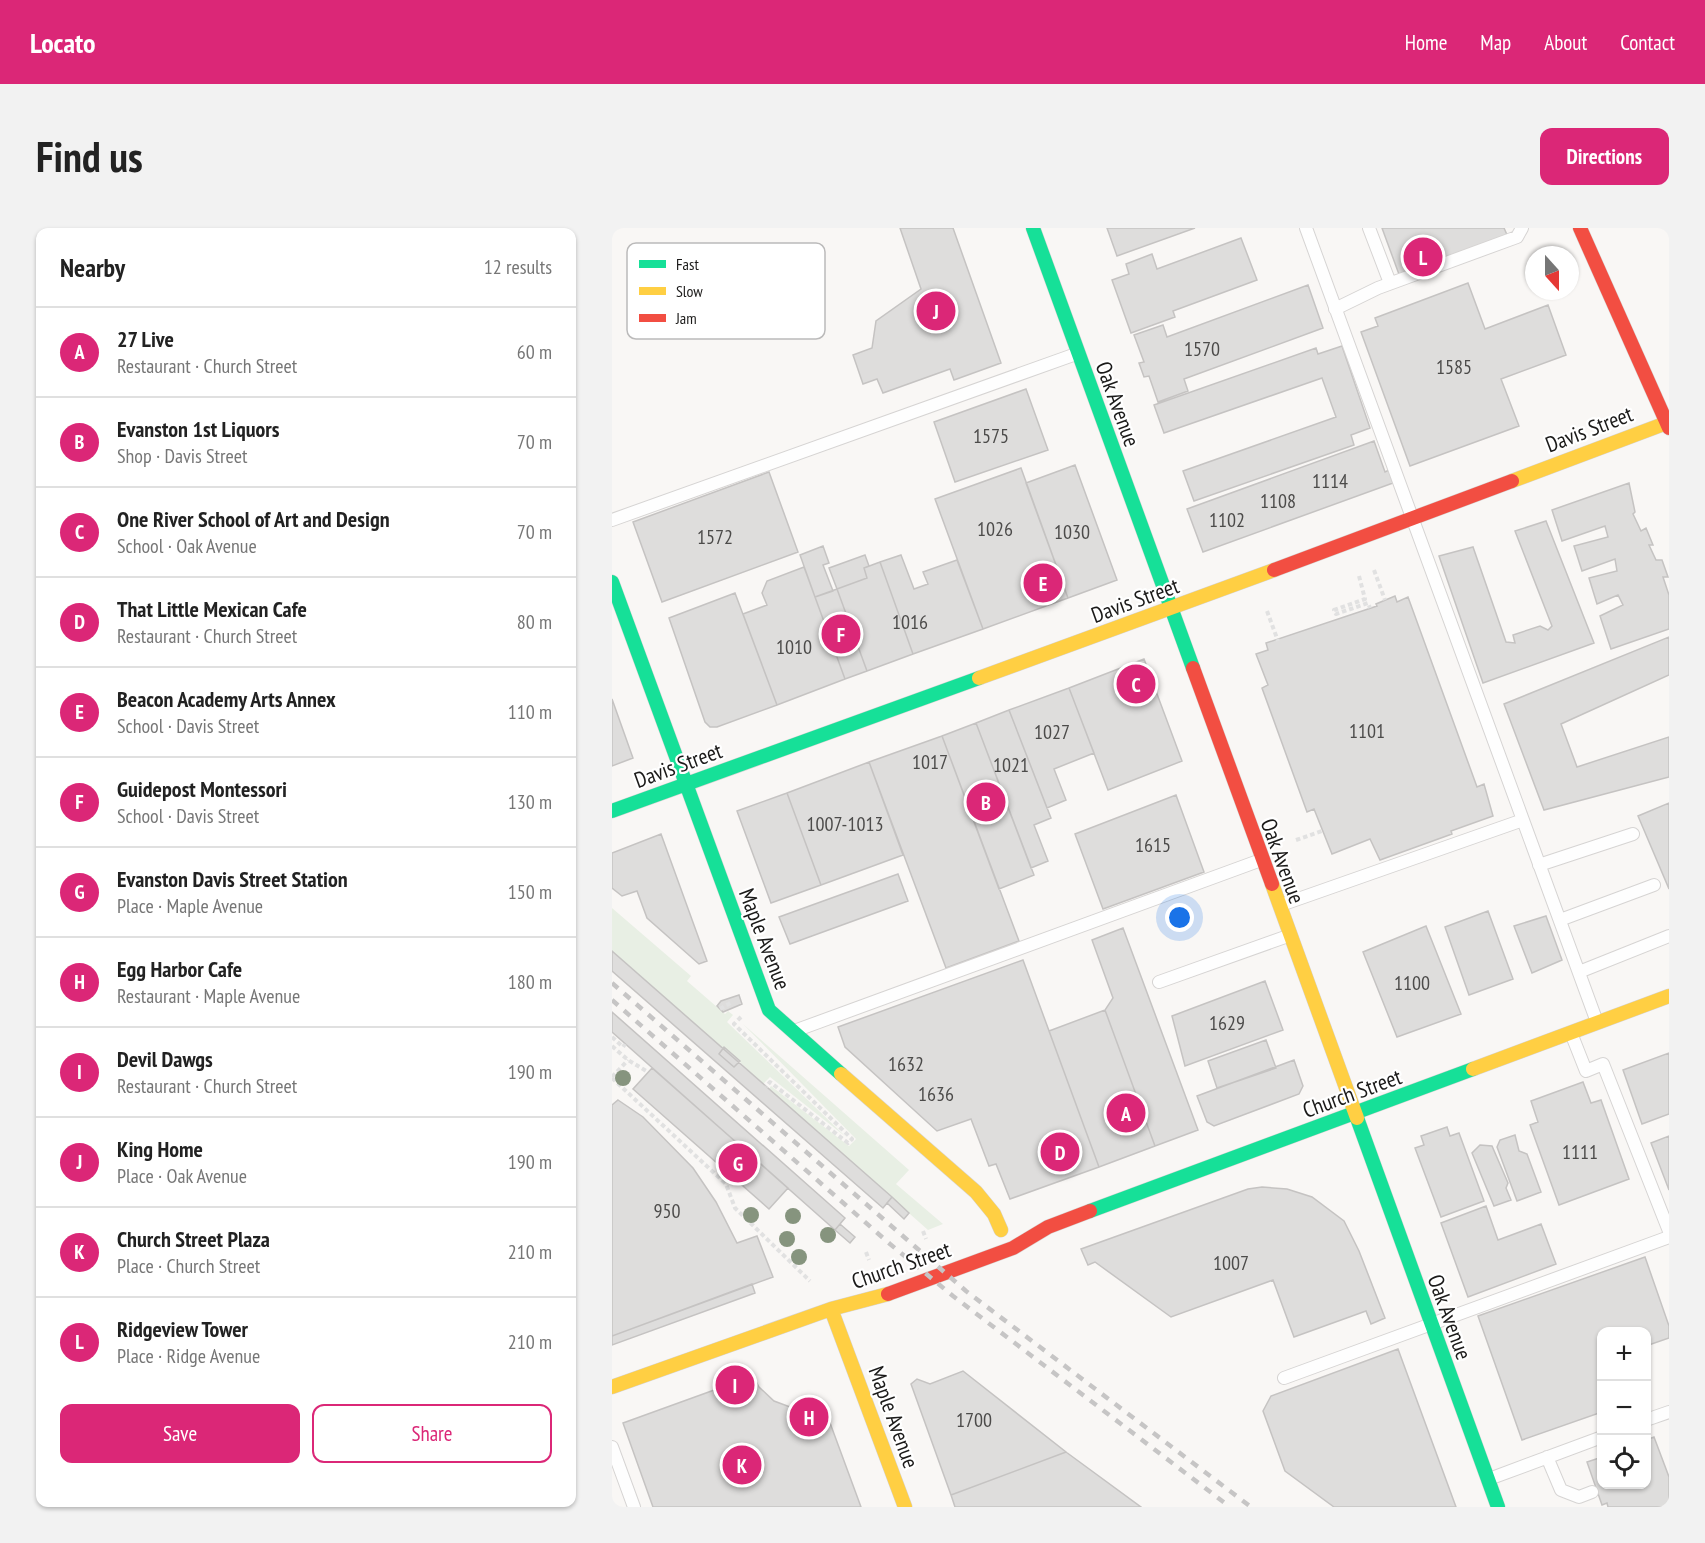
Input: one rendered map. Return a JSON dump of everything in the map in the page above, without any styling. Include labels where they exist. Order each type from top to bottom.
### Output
[{"type":"main road","name":"Oak Avenue","points":[[1033,228],[1277,906],[1498,1507]]},
{"type":"main road","points":[[1580,228],[1668,424]]},
{"type":"main road","name":"Davis Street","points":[[612,811],[1171,609],[1668,424]]},
{"type":"main road","name":"Maple Avenue","points":[[612,582],[684,785],[769,1010],[976,1192],[994,1214],[995,1232]]},
{"type":"main road","name":"Church Street","points":[[612,1387],[831,1309],[876,1299],[1013,1248],[1048,1227],[1355,1115],[1669,996]]},
{"type":"main road","name":"Church Street","points":[[995,1232],[1048,1227]]},
{"type":"main road","name":"Church Street","points":[[831,1309],[860,1286]]},
{"type":"main road","name":"Maple Avenue","points":[[831,1309],[904,1507]]},
{"type":"lane","points":[[1306,228],[1598,1023]]},
{"type":"lane","points":[[1369,228],[1390,283]]},
{"type":"lane","points":[[1335,309],[1390,283],[1507,242],[1517,237],[1522,228]]},
{"type":"lane","points":[[612,520],[1078,353]]},
{"type":"lane","points":[[1277,906],[1523,820]]},
{"type":"lane","points":[[1539,865],[1633,834]]},
{"type":"lane","points":[[793,1031],[1261,860]]},
{"type":"lane","points":[[1560,920],[1654,885]]},
{"type":"lane","points":[[1159,982],[1288,936]]},
{"type":"lane","points":[[1579,972],[1669,936]]},
{"type":"lane","points":[[1571,1033],[1586,1071],[1603,1064],[1669,1231]]},
{"type":"lane","points":[[1284,1377],[1669,1237]]},
{"type":"lane","points":[[1651,1419],[1669,1412]]},
{"type":"lane","points":[[1488,1479],[1597,1439]]},
{"type":"lane","points":[[612,1447],[634,1507]]},
{"type":"lane","points":[[1547,1457],[1561,1490],[1579,1497],[1593,1492]]},
{"type":"path","points":[[1374,570],[1385,600]]},
{"type":"path","points":[[1359,576],[1365,598],[1334,610],[1336,614],[1368,603],[1370,608]]},
{"type":"path","points":[[1267,611],[1278,641]]},
{"type":"path","points":[[1296,840],[1322,831]]},
{"type":"path","points":[[720,1009],[732,1002]]},
{"type":"path","points":[[741,1017],[734,1024],[852,1138],[848,1143],[770,1082],[766,1087]]},
{"type":"path","points":[[612,1037],[623,1047],[626,1044]]},
{"type":"path","points":[[612,1046],[628,1060],[648,1072]]},
{"type":"path","points":[[628,1060],[612,1078],[726,1184],[735,1208],[810,1281]]},
{"type":"path","points":[[923,1232],[926,1239]]},
{"type":"path","points":[[866,1252],[869,1260]]},
{"type":"shaded area","points":[[612,908],[691,976],[687,981],[725,1014],[728,1011],[733,1015],[727,1022],[846,1137],[770,1077],[763,1084],[724,1047],[723,1049],[612,951]]},
{"type":"shaded area","points":[[743,1024],[909,1170],[896,1184],[943,1224],[928,1230],[769,1089],[771,1086],[849,1146],[856,1139]]},
{"type":"building","points":[[900,228],[953,228],[1001,363],[954,380],[950,369],[883,393],[877,379],[863,384],[853,355],[872,348],[876,321],[921,289]]},
{"type":"building","points":[[1107,228],[1195,228],[1117,256]]},
{"type":"building","points":[[1382,228],[1504,228],[1508,237],[1400,277]]},
{"type":"building","points":[[1241,238],[1257,280],[1173,311],[1175,317],[1131,333],[1112,280],[1129,274],[1126,264],[1152,254],[1157,269]]},
{"type":"building","points":[[1468,283],[1485,329],[1548,305],[1566,355],[1501,379],[1519,426],[1410,466],[1361,332],[1378,326],[1375,318]]},
{"type":"building","points":[[1308,285],[1323,328],[1184,379],[1188,391],[1158,402],[1149,376],[1144,377],[1139,363],[1144,362],[1134,335],[1163,325],[1167,337]]},
{"type":"building","points":[[1342,346],[1370,428],[1351,435],[1354,445],[1194,501],[1183,471],[1336,417],[1322,378],[1164,433],[1154,405],[1316,348],[1318,354]]},
{"type":"building","points":[[1026,389],[1048,450],[955,482],[934,422]]},
{"type":"building","points":[[1374,441],[1385,472],[1389,470],[1393,483],[1203,552],[1187,509]]},
{"type":"building","points":[[1075,465],[1117,580],[1068,598],[1026,483]]},
{"type":"building","points":[[1021,468],[1068,598],[983,629],[935,499]]},
{"type":"building","points":[[769,472],[798,552],[662,602],[633,522]]},
{"type":"building","points":[[1629,483],[1635,512],[1633,514],[1641,531],[1646,528],[1653,545],[1649,545],[1656,560],[1662,560],[1668,577],[1663,577],[1669,595],[1669,629],[1611,649],[1600,616],[1623,605],[1618,595],[1597,604],[1589,578],[1617,571],[1615,559],[1582,571],[1574,546],[1608,537],[1605,526],[1562,541],[1552,510]]},
{"type":"building","points":[[1546,521],[1594,643],[1483,683],[1439,556],[1473,547],[1506,642],[1515,643],[1513,635],[1540,626],[1548,630],[1552,626],[1515,531]]},
{"type":"building","points":[[823,546],[829,563],[823,565],[833,591],[815,597],[800,555]]},
{"type":"building","points":[[865,555],[869,566],[864,568],[867,578],[837,589],[829,568]]},
{"type":"building","points":[[901,555],[914,589],[928,584],[923,572],[957,560],[983,629],[913,654],[880,562]]},
{"type":"building","points":[[880,562],[913,654],[867,671],[837,589],[867,578],[864,568]]},
{"type":"building","points":[[804,567],[845,679],[777,705],[743,614],[767,605],[762,593],[767,581]]},
{"type":"building","points":[[837,589],[867,671],[845,679],[815,597]]},
{"type":"building","points":[[735,593],[777,705],[717,727],[710,727],[705,722],[669,618]]},
{"type":"building","points":[[1395,596],[1397,602],[1408,597],[1477,787],[1484,784],[1493,816],[1451,831],[1452,834],[1380,860],[1370,839],[1332,854],[1314,809],[1307,812],[1262,688],[1268,685],[1256,654],[1268,650],[1266,643],[1377,606],[1376,604]]},
{"type":"building","points":[[1669,637],[1669,675],[1561,724],[1577,767],[1669,737],[1669,777],[1544,810],[1504,704]]},
{"type":"building","points":[[1144,659],[1182,761],[1108,790],[1069,688]]},
{"type":"building","points":[[1069,688],[1094,753],[1054,769],[1066,800],[1047,808],[1009,710]]},
{"type":"building","points":[[612,699],[633,758],[612,766]]},
{"type":"building","points":[[1009,710],[1051,818],[1034,825],[1048,861],[1031,868],[976,723]]},
{"type":"building","points":[[976,723],[1034,875],[999,889],[942,736]]},
{"type":"building","points":[[942,736],[1019,941],[946,968],[869,762]]},
{"type":"building","points":[[869,762],[903,855],[821,885],[787,793]]},
{"type":"building","points":[[787,793],[821,885],[771,903],[737,811]]},
{"type":"building","points":[[1176,795],[1204,872],[1103,909],[1075,834]]},
{"type":"building","points":[[1669,803],[1669,889],[1638,816]]},
{"type":"building","points":[[661,834],[707,961],[699,964],[647,918],[637,891],[622,896],[612,888],[612,853]]},
{"type":"building","points":[[898,874],[908,901],[790,944],[779,917]]},
{"type":"building","points":[[1488,911],[1513,979],[1469,995],[1445,927]]},
{"type":"building","points":[[1546,916],[1562,960],[1532,973],[1514,926]]},
{"type":"building","points":[[1426,926],[1461,1014],[1397,1037],[1363,952]]},
{"type":"building","points":[[1123,928],[1198,1130],[1155,1146],[1105,1010],[1113,998],[1092,940]]},
{"type":"building","points":[[612,951],[892,1197],[883,1208],[612,971]]},
{"type":"building","points":[[1023,960],[1099,1167],[1010,1199],[996,1164],[989,1166],[971,1119],[937,1131],[845,1047],[838,1027]]},
{"type":"building","points":[[1265,981],[1283,1030],[1185,1066],[1172,1016]]},
{"type":"building","points":[[739,995],[742,1004],[723,1012],[717,1006],[721,1001]]},
{"type":"building","points":[[1105,1010],[1155,1146],[1099,1167],[1049,1031]]},
{"type":"building","points":[[612,1012],[845,1218],[835,1230],[612,1032]]},
{"type":"building","points":[[1266,1040],[1276,1068],[1217,1088],[1208,1061]]},
{"type":"building","points":[[724,1047],[740,1061],[734,1067],[719,1054]]},
{"type":"building","points":[[1669,1053],[1669,1114],[1642,1124],[1623,1070]]},
{"type":"building","points":[[1294,1060],[1303,1086],[1299,1094],[1214,1126],[1207,1122],[1197,1096]]},
{"type":"building","points":[[652,1068],[788,1188],[769,1209],[633,1089]]},
{"type":"building","points":[[1583,1082],[1591,1103],[1601,1100],[1629,1179],[1559,1205],[1530,1125],[1538,1122],[1531,1101]]},
{"type":"building","points":[[618,1100],[643,1117],[693,1168],[716,1202],[737,1243],[757,1236],[773,1277],[612,1336],[612,1105]]},
{"type":"building","points":[[1447,1127],[1450,1136],[1459,1133],[1484,1201],[1441,1217],[1415,1148],[1424,1145],[1421,1136]]},
{"type":"building","points":[[1515,1135],[1519,1151],[1527,1154],[1541,1192],[1517,1201],[1497,1147],[1500,1140]]},
{"type":"building","points":[[1669,1136],[1669,1190],[1651,1143]]},
{"type":"building","points":[[1480,1145],[1492,1146],[1508,1183],[1506,1188],[1511,1200],[1494,1206],[1472,1153]]},
{"type":"building","points":[[1262,1187],[1287,1189],[1312,1197],[1344,1221],[1359,1251],[1385,1318],[1371,1324],[1366,1311],[1294,1337],[1273,1280],[1171,1317],[1095,1262],[1088,1265],[1081,1249],[1248,1189]]},
{"type":"building","points":[[892,1197],[909,1213],[904,1219],[887,1203]]},
{"type":"building","points":[[1486,1206],[1498,1240],[1541,1224],[1556,1264],[1468,1297],[1441,1223]]},
{"type":"building","points":[[840,1224],[855,1237],[850,1243],[835,1230]]},
{"type":"building","points":[[1645,1257],[1669,1326],[1669,1338],[1651,1344],[1651,1327],[1597,1327],[1597,1414],[1522,1440],[1478,1316]]},
{"type":"building","points":[[752,1284],[755,1293],[612,1345],[612,1336]]},
{"type":"building","points":[[1398,1349],[1456,1507],[1334,1507],[1285,1471],[1263,1411],[1271,1396]]},
{"type":"building","points":[[963,1371],[1066,1452],[951,1495],[911,1384],[917,1379],[930,1384]]},
{"type":"building","points":[[753,1376],[759,1387],[774,1401],[790,1407],[816,1405],[819,1415],[826,1412],[861,1507],[653,1507],[623,1423]]},
{"type":"building","points":[[1654,1437],[1669,1477],[1669,1507],[1608,1507],[1607,1503],[1602,1505],[1587,1462],[1597,1459],[1597,1489],[1651,1489],[1651,1438]]},
{"type":"building","points":[[1066,1452],[1141,1507],[955,1507],[951,1495]]},
{"type":"railway","points":[[612,983],[966,1291],[1251,1507]]},
{"type":"railway","points":[[612,1000],[890,1244],[953,1296],[1230,1507]]},
{"type":"traffic: fast","points":[[1033,228],[1193,668]]},
{"type":"traffic: fast","points":[[612,582],[769,1010],[841,1074]]},
{"type":"traffic: fast","points":[[612,811],[979,678]]},
{"type":"traffic: fast","points":[[1090,1211],[1473,1069]]},
{"type":"traffic: fast","points":[[1357,1118],[1498,1507]]},
{"type":"traffic: slow","points":[[1512,481],[1669,422]]},
{"type":"traffic: slow","points":[[979,678],[1274,570]]},
{"type":"traffic: slow","points":[[1272,884],[1357,1118]]},
{"type":"traffic: slow","points":[[1473,1069],[1669,996]]},
{"type":"traffic: slow","points":[[841,1074],[976,1192],[994,1214],[1001,1230]]},
{"type":"traffic: slow","points":[[612,1387],[831,1309],[888,1294]]},
{"type":"traffic: slow","points":[[831,1309],[905,1507]]},
{"type":"traffic: jam","points":[[1580,228],[1669,428]]},
{"type":"traffic: jam","points":[[1274,570],[1512,481]]},
{"type":"traffic: jam","points":[[1193,668],[1272,884]]},
{"type":"traffic: jam","points":[[888,1294],[1013,1248],[1048,1227],[1090,1211]]},
{"type":"place","name":"Ridgeview Tower","points":[[1423,257]]},
{"type":"place","name":"King Home","points":[[936,311]]},
{"type":"place","name":"Beacon Academy Arts Annex","points":[[1043,583]]},
{"type":"place","name":"Guidepost Montessori","points":[[841,634]]},
{"type":"place","name":"One River School of Art and Design","points":[[1136,684]]},
{"type":"place","name":"Evanston 1st Liquors","points":[[986,802]]},
{"type":"place","name":"27 Live","points":[[1126,1113]]},
{"type":"place","name":"That Little Mexican Cafe","points":[[1060,1152]]},
{"type":"place","name":"Evanston Davis Street Station","points":[[738,1163]]},
{"type":"place","name":"Devil Dawgs","points":[[735,1385]]},
{"type":"place","name":"Egg Harbor Cafe","points":[[809,1417]]},
{"type":"place","name":"Church Street Plaza","points":[[742,1465]]}]
